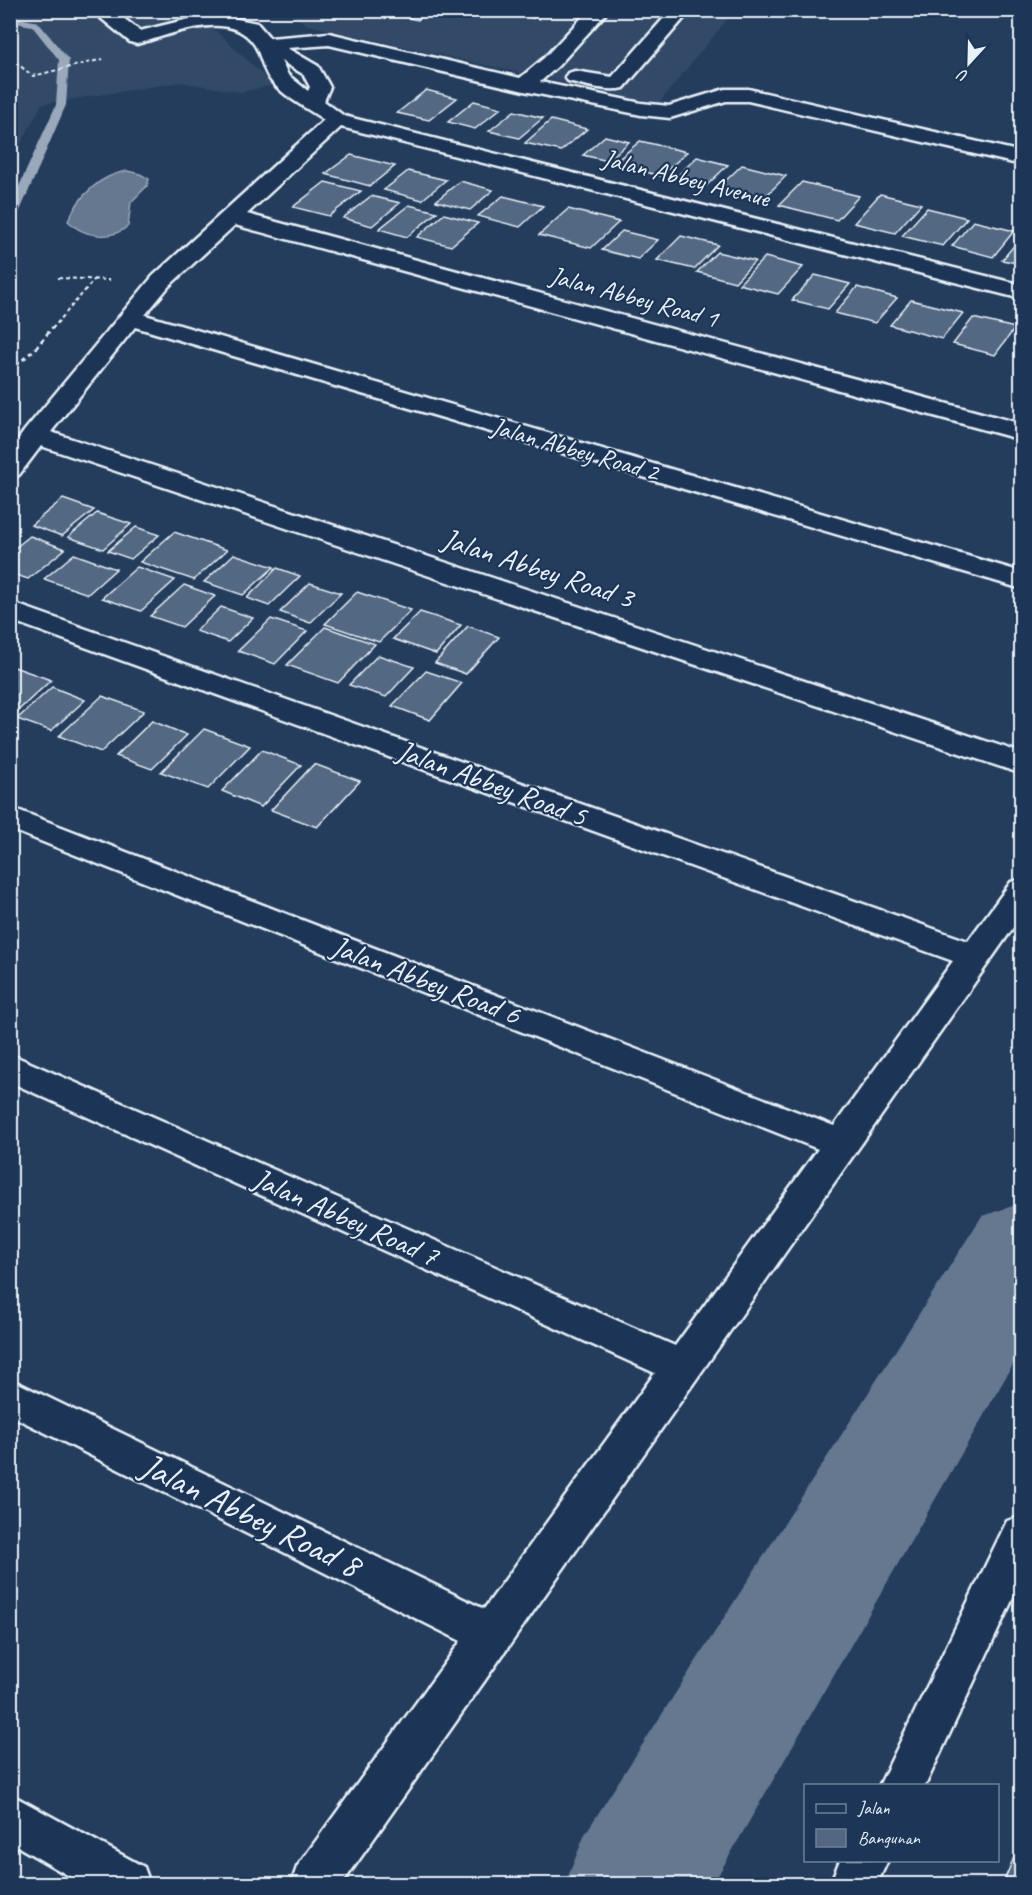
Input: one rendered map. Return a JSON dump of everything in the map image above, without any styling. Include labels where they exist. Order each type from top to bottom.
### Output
[{"type":"street","points":[[10,469],[34,435],[161,281],[337,120],[314,101],[293,91],[278,77],[251,19],[206,15],[136,38],[100,10]]},
{"type":"street","points":[[524,86],[600,10]]},
{"type":"street","points":[[540,71],[617,84],[682,10]]},
{"type":"street","points":[[264,44],[329,39],[524,86],[641,109],[670,112],[725,95],[748,95],[1022,159]]},
{"type":"street","name":"Jalan Abbey Avenue","points":[[337,120],[1022,292]]},
{"type":"street","name":"Jalan Abbey Road 1","points":[[232,217],[1022,432]]},
{"type":"street","name":"Jalan Abbey Road 2","points":[[129,318],[1022,581]]},
{"type":"street","name":"Jalan Abbey Road 3","points":[[34,435],[1022,764]]},
{"type":"street","name":"Jalan Abbey Road 5","points":[[10,610],[974,956]]},
{"type":"street","name":"Jalan Abbey Road 6","points":[[10,817],[841,1143]]},
{"type":"street","points":[[314,1884],[1022,890]]},
{"type":"street","name":"Jalan Abbey Road 7","points":[[10,1066],[681,1367]]},
{"type":"street","name":"Jalan Abbey Road 8","points":[[10,1396],[491,1634]]},
{"type":"street","points":[[901,1784],[1022,1534]]},
{"type":"street","points":[[10,1816],[127,1884]]},
{"type":"street","points":[[853,1884],[864,1862]]},
{"type":"path","points":[[496,10],[549,21]]},
{"type":"path","points":[[10,58],[33,76],[89,62]]},
{"type":"path","points":[[10,371],[35,350],[94,280]]},
{"type":"shaded area","points":[[11,11],[187,11],[217,32],[274,85],[241,92],[180,82],[42,104],[11,162]]},
{"type":"shaded area","points":[[287,11],[734,11],[658,104],[308,25]]},
{"type":"shaded area","points":[[127,171],[149,179],[147,186],[131,202],[128,226],[114,234],[97,235],[81,231],[68,221],[84,195],[99,182]]},
{"type":"building","points":[[370,10],[428,10],[418,20]]},
{"type":"building","points":[[426,90],[457,98],[429,120],[397,113]]},
{"type":"building","points":[[474,101],[501,108],[475,129],[448,122]]},
{"type":"building","points":[[514,111],[543,118],[519,138],[489,131]]},
{"type":"building","points":[[551,120],[587,129],[561,151],[525,143]]},
{"type":"building","points":[[605,136],[629,142],[608,161],[583,155]]},
{"type":"building","points":[[640,141],[687,152],[661,176],[613,164]]},
{"type":"building","points":[[351,155],[395,166],[370,186],[325,174]]},
{"type":"building","points":[[697,157],[728,165],[706,186],[675,178]]},
{"type":"building","points":[[742,165],[786,176],[762,200],[717,189]]},
{"type":"building","points":[[408,171],[446,180],[422,200],[384,190]]},
{"type":"building","points":[[460,181],[493,190],[470,210],[436,201]]},
{"type":"building","points":[[325,182],[361,191],[329,216],[293,207]]},
{"type":"building","points":[[802,182],[859,196],[837,220],[779,205]]},
{"type":"building","points":[[880,194],[921,204],[895,233],[854,223]]},
{"type":"building","points":[[371,196],[400,203],[372,226],[343,218]]},
{"type":"building","points":[[503,196],[543,206],[520,227],[478,216]]},
{"type":"building","points":[[409,205],[437,212],[407,237],[379,229]]},
{"type":"building","points":[[927,208],[967,218],[943,246],[902,236]]},
{"type":"building","points":[[568,209],[619,222],[591,248],[539,235]]},
{"type":"building","points":[[444,214],[478,223],[451,246],[417,237]]},
{"type":"building","points":[[973,221],[1014,231],[993,257],[952,246]]},
{"type":"building","points":[[622,231],[658,240],[638,259],[602,250]]},
{"type":"building","points":[[681,236],[718,245],[694,269],[657,260]]},
{"type":"building","points":[[1022,236],[1022,264],[1002,260]]},
{"type":"building","points":[[717,252],[755,261],[735,282],[697,272]]},
{"type":"building","points":[[765,257],[803,267],[778,294],[739,284]]},
{"type":"building","points":[[815,275],[850,284],[828,309],[792,300]]},
{"type":"building","points":[[857,287],[897,298],[875,323],[835,313]]},
{"type":"building","points":[[911,300],[963,313],[942,339],[890,325]]},
{"type":"building","points":[[973,318],[1015,328],[995,355],[953,344]]},
{"type":"building","points":[[63,499],[94,510],[62,536],[31,525]]},
{"type":"building","points":[[97,513],[131,524],[103,549],[68,537]]},
{"type":"building","points":[[136,527],[159,535],[131,559],[108,551]]},
{"type":"building","points":[[174,532],[227,550],[194,580],[140,562]]},
{"type":"building","points":[[30,536],[65,549],[28,579],[10,573],[10,552]]},
{"type":"building","points":[[74,554],[116,569],[88,594],[44,579]]},
{"type":"building","points":[[234,554],[274,567],[243,595],[204,582]]},
{"type":"building","points":[[137,567],[175,580],[141,611],[102,598]]},
{"type":"building","points":[[277,568],[300,576],[269,606],[247,598]]},
{"type":"building","points":[[310,583],[341,593],[310,623],[280,612]]},
{"type":"building","points":[[184,585],[215,596],[182,627],[150,616]]},
{"type":"building","points":[[357,592],[411,610],[379,642],[325,624]]},
{"type":"building","points":[[221,607],[253,618],[228,642],[196,631]]},
{"type":"building","points":[[420,612],[461,625],[436,654],[393,639]]},
{"type":"building","points":[[271,619],[307,631],[275,664],[238,651]]},
{"type":"building","points":[[468,626],[499,637],[466,674],[435,663]]},
{"type":"building","points":[[325,627],[375,644],[338,683],[287,665]]},
{"type":"building","points":[[378,655],[414,667],[386,697],[349,685]]},
{"type":"building","points":[[14,667],[51,680],[11,717],[10,670]]},
{"type":"building","points":[[426,671],[462,683],[430,720],[392,706]]},
{"type":"building","points":[[52,687],[85,700],[51,731],[17,719]]},
{"type":"building","points":[[102,696],[144,711],[101,752],[59,736]]},
{"type":"building","points":[[152,721],[187,735],[152,769],[116,756]]},
{"type":"building","points":[[204,729],[250,746],[208,789],[161,772]]},
{"type":"building","points":[[262,750],[301,765],[261,807],[222,791]]},
{"type":"building","points":[[314,764],[360,781],[317,827],[271,810]]},
{"type":"building","points":[[1022,1839],[1022,1884],[1003,1883]]},
{"type":"waterway","points":[[10,19],[35,24],[64,60],[61,105],[10,220]]},
{"type":"waterway","points":[[635,1884],[1022,1248]]}]
